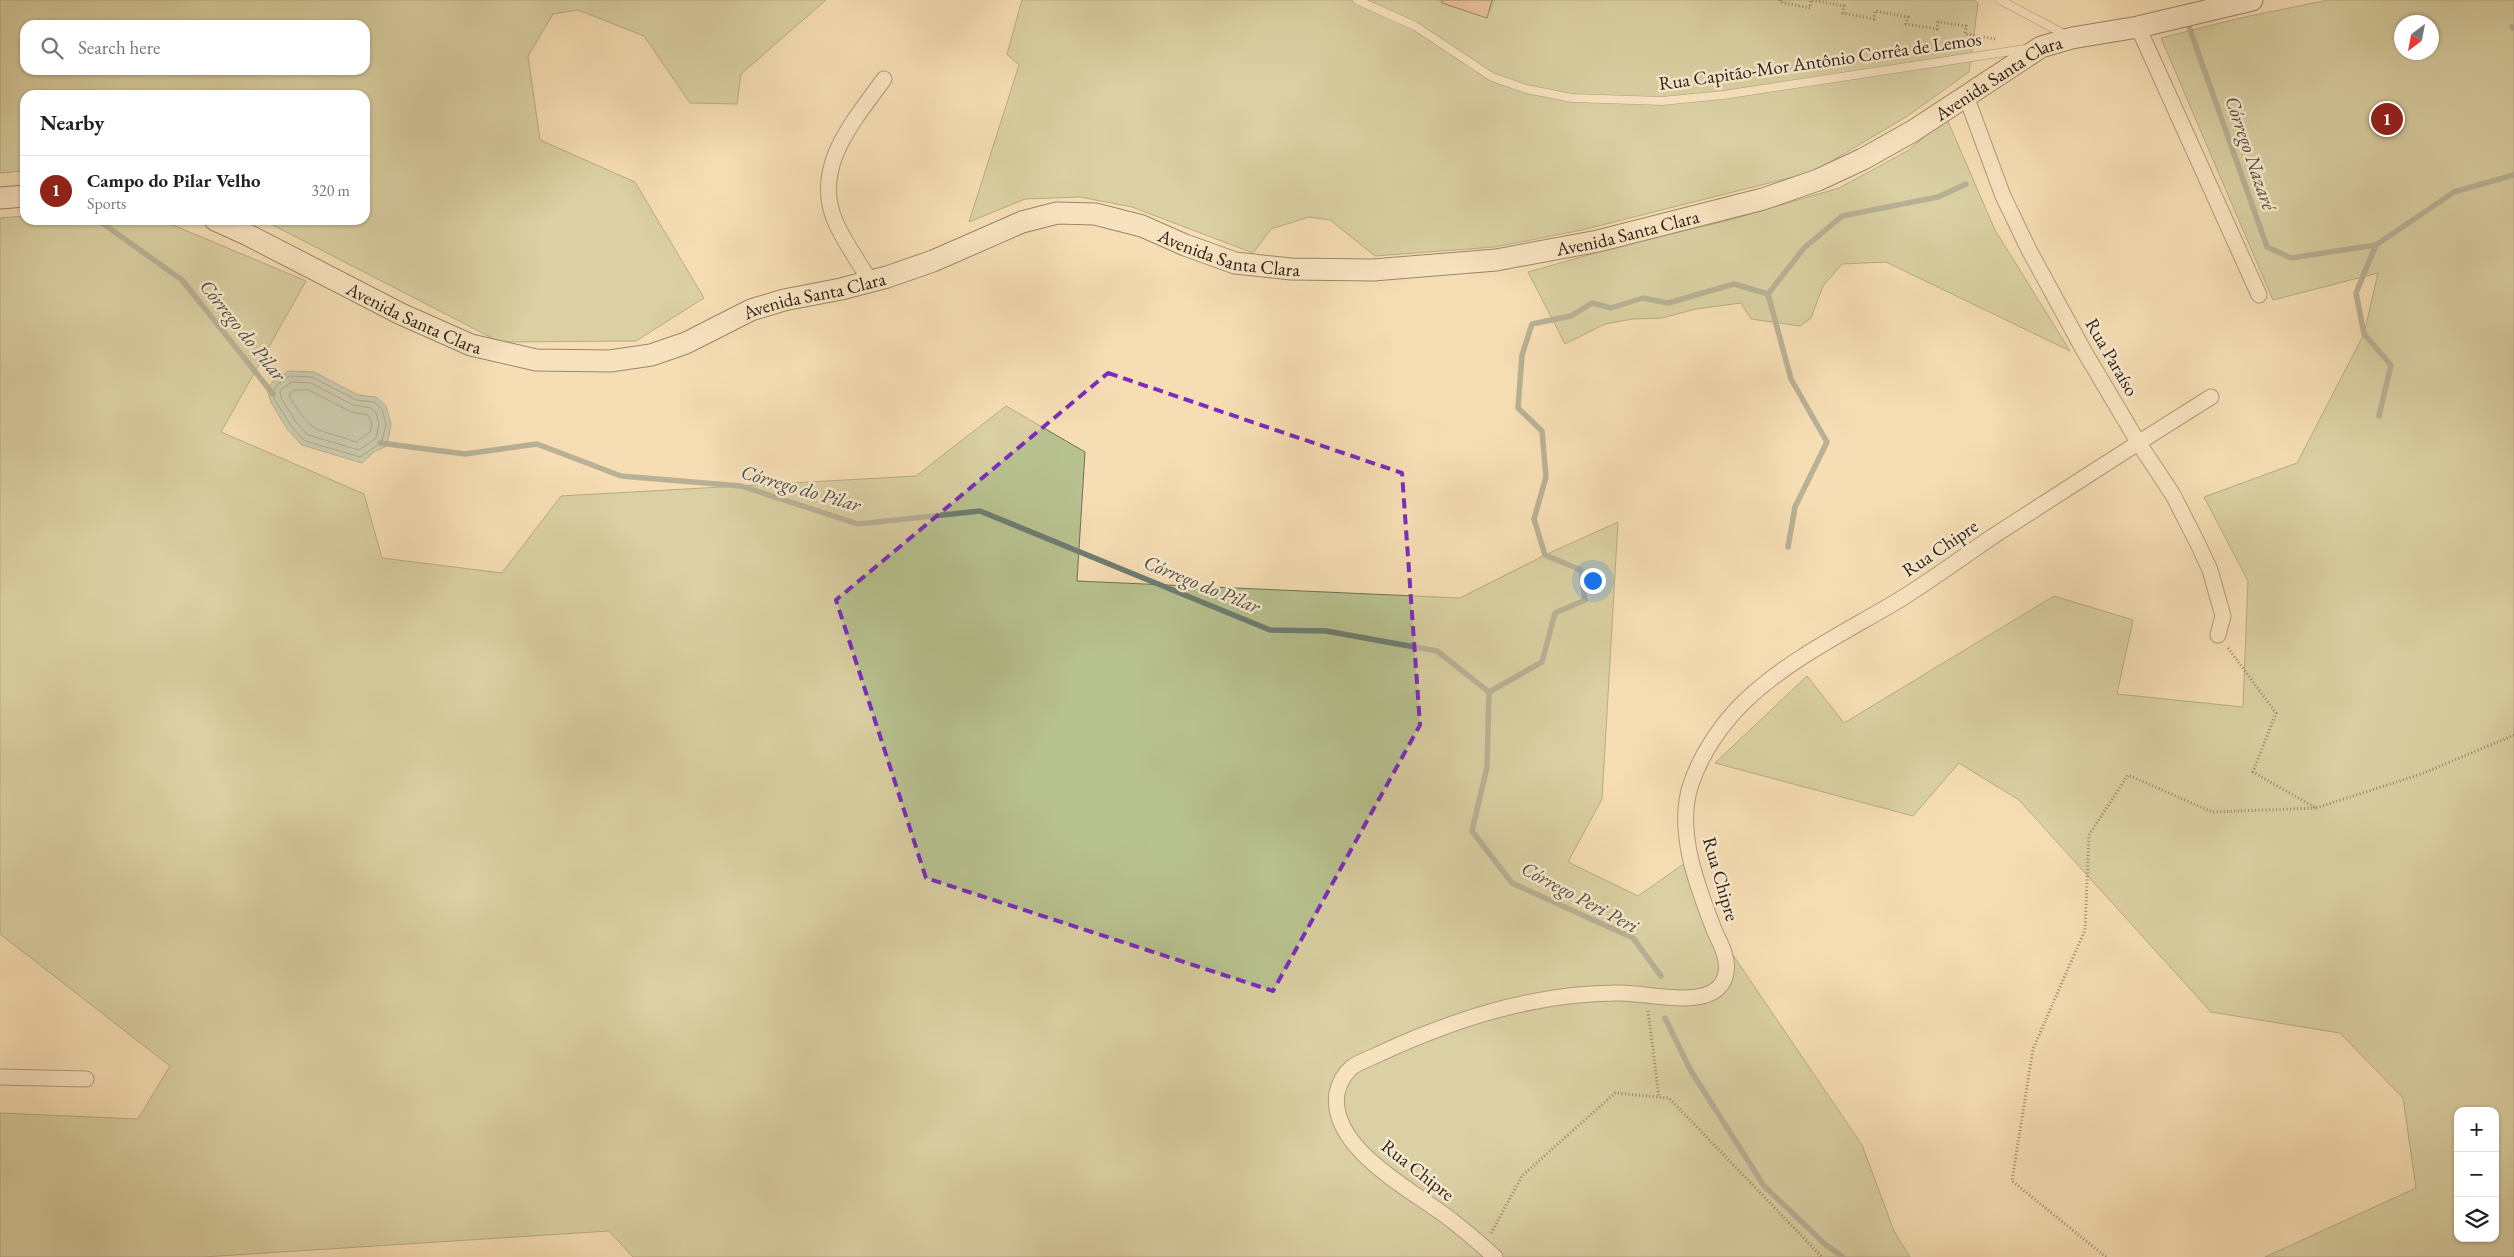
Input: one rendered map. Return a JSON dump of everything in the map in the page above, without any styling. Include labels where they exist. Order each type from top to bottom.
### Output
[{"type":"street","name":"Avenida Santa Clara","points":[[226,225],[401,314],[471,345],[536,360],[610,361],[651,355],[686,343],[750,310],[784,300],[870,282],[933,261],[1022,222],[1057,213],[1095,214],[1142,226],[1185,245],[1235,263],[1264,268],[1373,270],[1496,260],[1598,241],[1763,198],[1818,180],[1863,159],[1966,96],[2041,47],[2072,38],[2138,27],[2252,0]]},
{"type":"street","points":[[2138,27],[2259,295]]},
{"type":"street","points":[[870,282],[835,221],[828,194],[830,166],[841,139],[884,79]]},
{"type":"street","name":"Rua Paraíso","points":[[1966,96],[2003,196],[2029,250],[2063,313],[2138,442],[2174,496],[2210,570],[2223,616],[2218,635]]},
{"type":"street","points":[[0,198],[20,196]]},
{"type":"street","name":"Rua Chipre","points":[[1495,1257],[1436,1208],[1394,1180],[1371,1161],[1348,1136],[1341,1126],[1336,1109],[1340,1082],[1351,1068],[1382,1053],[1466,1020],[1522,1003],[1621,992],[1678,997],[1708,994],[1718,989],[1724,981],[1726,967],[1724,952],[1700,890],[1688,844],[1686,813],[1690,785],[1704,756],[1731,716],[1770,680],[1804,654],[1903,597],[2138,442],[2211,397]]},
{"type":"street","points":[[0,1077],[86,1079]]},
{"type":"lane","name":"Rua Capitão-Mor Antônio Corrêa de Lemos","points":[[1357,0],[1415,26],[1492,78],[1526,90],[1572,98],[1662,101],[1723,95],[2041,47]]},
{"type":"lane","points":[[2000,0],[2072,38]]},
{"type":"path","points":[[1780,0],[1780,2],[1810,8],[1811,0],[1844,6],[1843,13],[1874,19],[1875,11],[1908,17],[1906,24],[1937,29],[1938,22],[1966,26],[1965,34],[1994,39]]},
{"type":"path","points":[[2218,635],[2276,712],[2253,772],[2316,808]]},
{"type":"path","points":[[2106,1257],[2012,1181],[2033,1049],[2085,930],[2089,835],[2128,775],[2212,812],[2316,808],[2424,773],[2514,735]]},
{"type":"path","points":[[1646,995],[1659,1097]]},
{"type":"path","points":[[1483,1246],[1522,1176],[1615,1093],[1669,1098],[1822,1257]]},
{"type":"highlighted area","points":[[1108,373],[1402,473],[1420,725],[1273,991],[926,878],[836,600]]},
{"type":"green space","points":[[0,0],[826,0],[741,74],[737,104],[690,103],[644,36],[578,10],[553,14],[528,56],[540,140],[635,182],[704,298],[636,341],[500,342],[273,225],[370,225],[370,90],[20,90],[20,171],[0,173]]},
{"type":"green space","points":[[1022,0],[1974,0],[1978,3],[1969,72],[1906,117],[1813,172],[1582,230],[1495,247],[1375,256],[1330,220],[1309,217],[1271,229],[1253,253],[1132,207],[1080,197],[1025,199],[969,222],[1019,65],[1007,54]]},
{"type":"green space","points":[[2328,0],[2514,0],[2514,1257],[2265,1257],[2416,1188],[2403,1098],[2340,1033],[2211,1012],[2019,800],[1959,763],[1913,816],[1715,763],[1807,676],[1844,723],[2054,596],[2133,620],[2117,694],[2243,707],[2248,581],[2204,497],[2297,463],[2364,334],[2378,273],[2273,300],[2161,38],[2240,18]]},
{"type":"green space","points":[[1946,117],[1995,230],[2070,351],[1886,262],[1842,264],[1823,286],[1811,318],[1800,326],[1751,319],[1741,303],[1696,309],[1662,318],[1633,319],[1605,324],[1565,344],[1528,272],[1638,241],[1726,221],[1839,188],[1909,150]]},
{"type":"green space","points":[[20,216],[20,225],[173,225],[306,281],[221,432],[364,494],[382,558],[502,573],[561,496],[916,476],[1006,406],[1085,452],[1077,581],[1460,598],[1545,555],[1618,522],[1602,799],[1568,862],[1638,896],[1688,861],[1701,908],[1862,1145],[1894,1231],[1910,1257],[633,1257],[609,1231],[203,1257],[0,1257],[0,1113],[138,1119],[170,1066],[0,934],[0,218]]},
{"type":"water","points":[[289,371],[314,372],[358,395],[376,397],[386,406],[391,424],[387,446],[374,452],[362,463],[302,445],[287,429],[271,402],[267,390],[274,380]]},
{"type":"building","points":[[1442,0],[1492,0],[1487,18],[1442,3]]},
{"type":"waterway","name":"Córrego Nazaré","points":[[2187,21],[2267,247],[2291,258],[2376,245],[2454,192],[2514,175]]},
{"type":"waterway","name":"Córrego Peri Peri","points":[[1788,547],[1795,507],[1827,442],[1791,379],[1768,294],[1804,248],[1842,216],[1938,197],[1966,184]]},
{"type":"waterway","name":"Córrego do Pilar","points":[[105,225],[182,280],[273,394]]},
{"type":"waterway","name":"Córrego Peri Peri","points":[[2376,245],[2356,293],[2364,334],[2391,365],[2379,416]]},
{"type":"waterway","name":"Córrego Peri Peri","points":[[1661,976],[1633,938],[1512,883],[1472,831],[1487,767],[1489,692],[1542,662],[1555,613],[1585,600],[1581,570],[1545,555],[1534,519],[1546,477],[1542,431],[1518,408],[1522,355],[1532,324],[1571,316],[1592,303],[1611,308],[1643,298],[1668,303],[1734,284],[1768,294]]},
{"type":"waterway","name":"Córrego do Pilar","points":[[380,443],[465,454],[537,444],[621,476],[741,486],[858,524],[980,511],[1270,630],[1326,631],[1437,651],[1489,692]]},
{"type":"waterway","name":"Córrego Peri Peri","points":[[1665,1018],[1691,1071],[1764,1186],[1826,1245],[1843,1257]]},
{"type":"place","name":"Campo do Pilar Velho","points":[[2387,119]]}]
